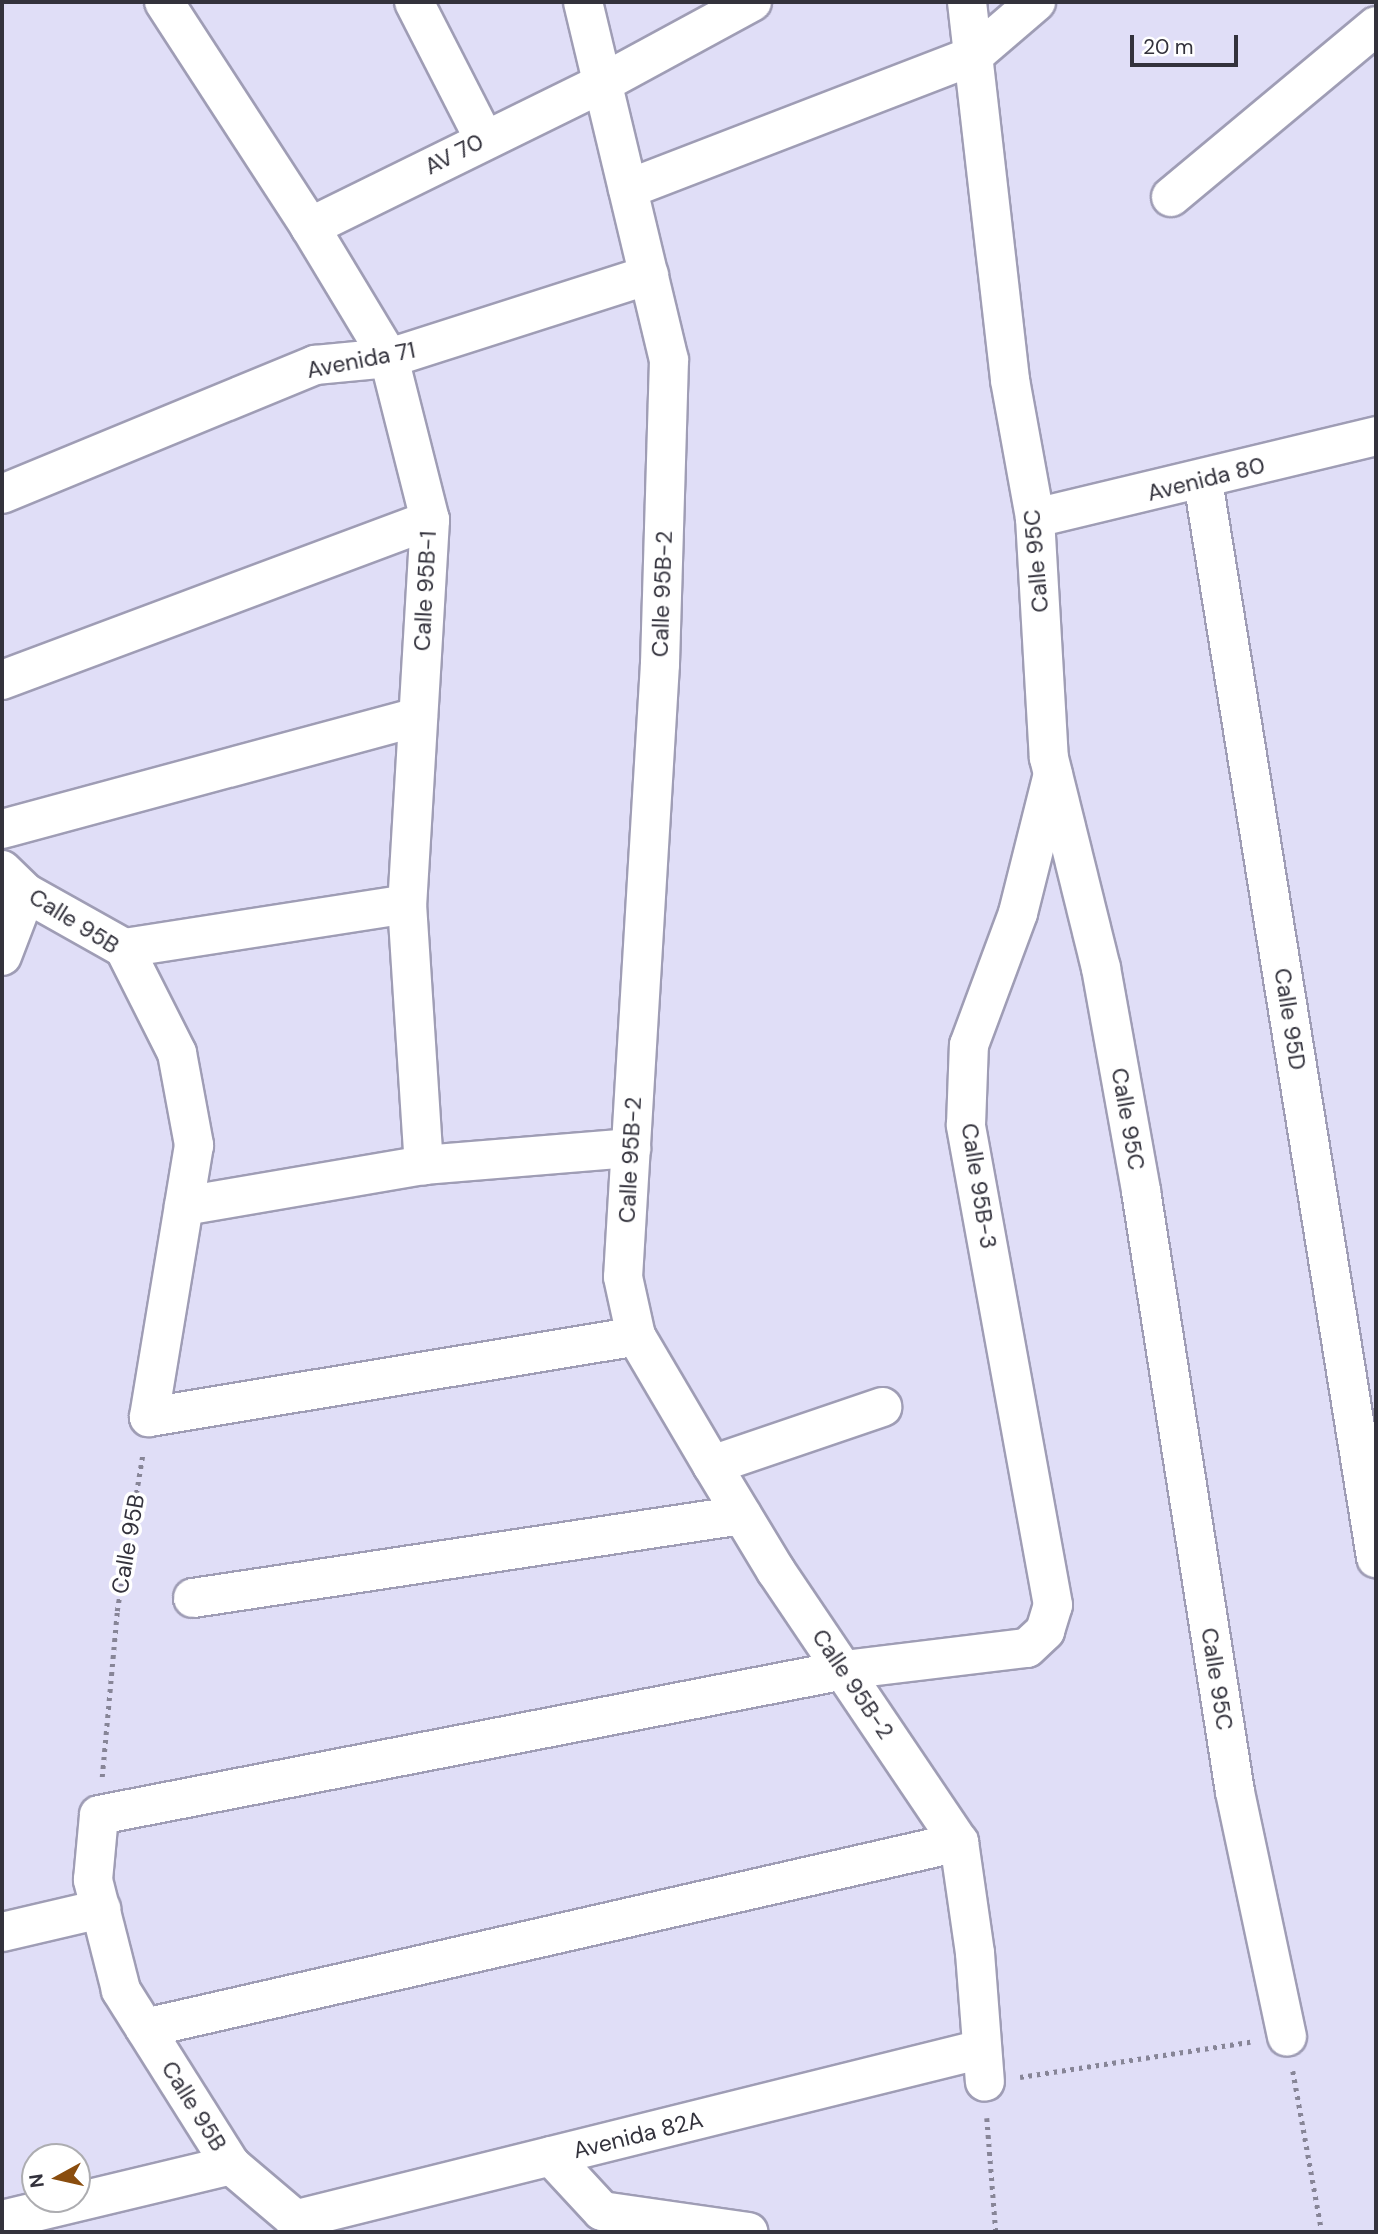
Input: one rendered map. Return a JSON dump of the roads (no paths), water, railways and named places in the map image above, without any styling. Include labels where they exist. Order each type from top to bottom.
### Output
[{"type":"street","name":"Calle 95B-1","points":[[164,2],[310,227],[389,358],[429,520],[407,904],[424,1165]]},
{"type":"street","points":[[414,2],[484,139]]},
{"type":"street","name":"Calle 95B-2","points":[[583,2],[599,85],[628,189],[669,360],[660,664],[623,1277],[636,1336],[712,1465],[742,1515],[959,1842],[983,2065]]},
{"type":"street","name":"AV 70","points":[[310,227],[484,139],[599,85],[752,2]]},
{"type":"street","name":"Calle 95C","points":[[967,2],[1010,380],[1035,518],[1053,774],[1103,981],[1141,1191],[1235,1792],[1287,2037]]},
{"type":"street","points":[[628,189],[973,56],[1036,2]]},
{"type":"street","points":[[1171,197],[1376,26]]},
{"type":"street","name":"Avenida 71","points":[[2,494],[315,365],[389,358],[649,275]]},
{"type":"street","name":"Avenida 80","points":[[1035,518],[1203,481],[1376,436]]},
{"type":"street","name":"Calle 95D","points":[[1203,481],[1373,1518],[1376,1558]]},
{"type":"street","points":[[2,680],[429,520]]},
{"type":"street","points":[[2,829],[418,717]]},
{"type":"street","name":"Calle 95B-3","points":[[844,1670],[1027,1648],[1045,1631],[1053,1605],[967,1125],[969,1045],[1018,913],[1053,774]]},
{"type":"street","points":[[2,956],[14,882]]},
{"type":"street","name":"Calle 95B","points":[[14,882],[124,948],[177,1053],[194,1145],[149,1417],[636,1336]]},
{"type":"street","points":[[124,948],[407,904]]},
{"type":"street","points":[[184,1206],[424,1165],[631,1148]]},
{"type":"street","points":[[712,1465],[882,1407]]},
{"type":"street","points":[[193,1598],[742,1515]]},
{"type":"street","name":"Calle 95B","points":[[302,2226],[231,2165],[121,1990],[93,1880],[99,1815],[844,1670]]},
{"type":"street","points":[[145,2028],[959,1842]]},
{"type":"street","points":[[2,1932],[101,1909]]},
{"type":"street","name":"Avenida 82A","points":[[302,2226],[551,2156],[983,2065]]},
{"type":"street","points":[[551,2156],[603,2211],[748,2232]]},
{"type":"street","points":[[2,2220],[231,2165]]}]
